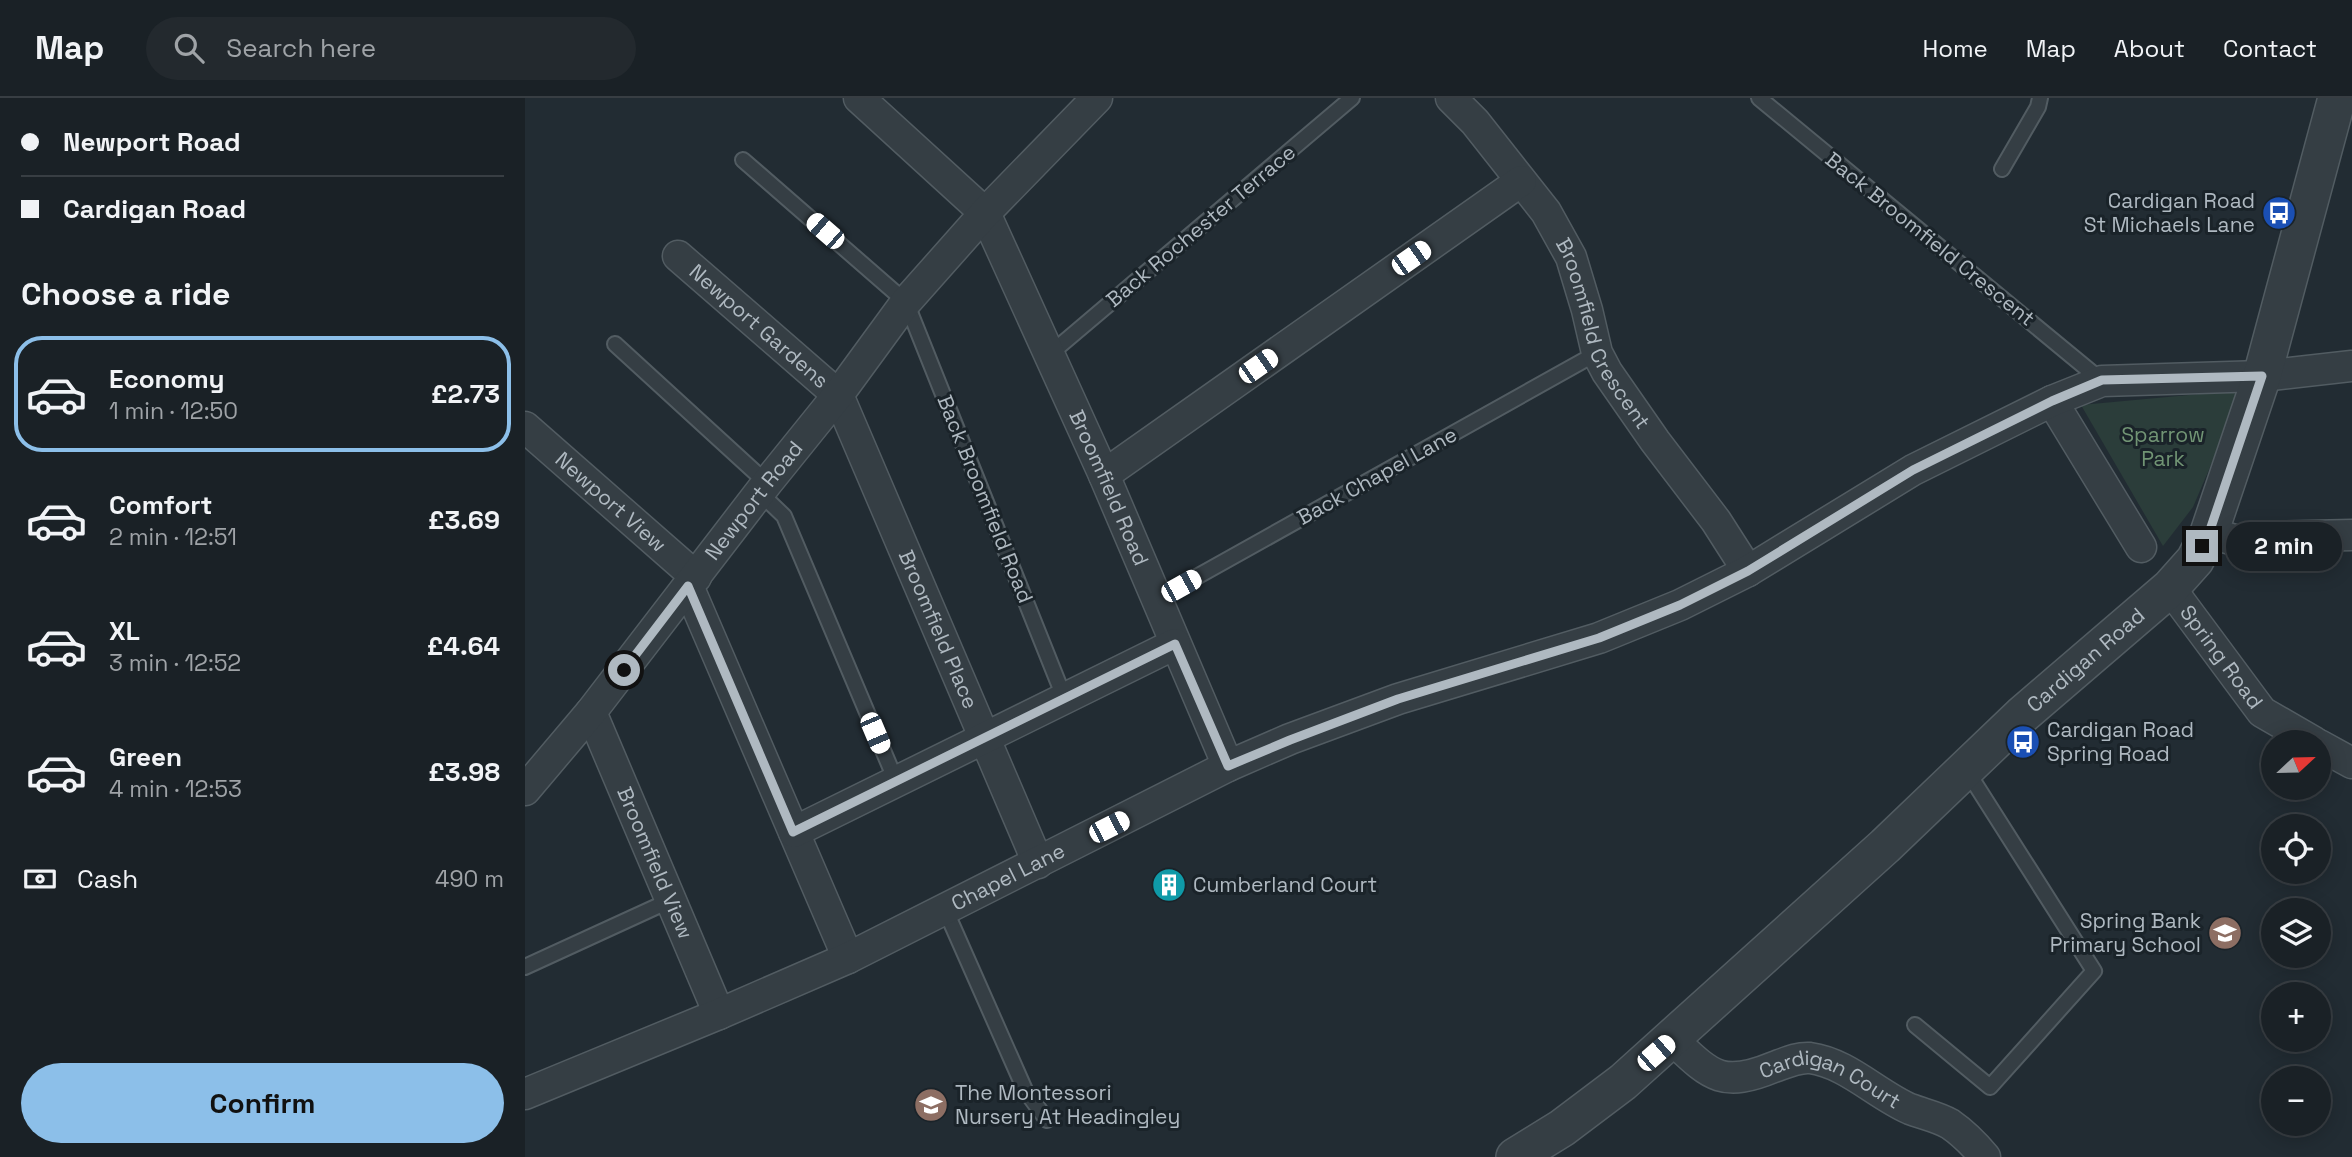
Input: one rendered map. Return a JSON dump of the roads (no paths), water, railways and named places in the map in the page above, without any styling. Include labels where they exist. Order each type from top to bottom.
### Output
[{"type":"street","points":[[859,98],[985,213],[1097,98]]},
{"type":"street","name":"Broomfield Crescent","points":[[1451,98],[1475,122],[1546,212],[1571,257],[1597,353],[1607,372],[1716,522],[1748,571]]},
{"type":"street","name":"Cardigan Road","points":[[1515,1157],[1562,1128],[1623,1082],[1672,1039],[1885,846],[2022,715],[2170,588],[2195,560],[2209,533],[2262,376],[2337,98]]},
{"type":"street","points":[[1104,475],[1521,181]]},
{"type":"street","name":"Newport Road","points":[[525,790],[591,712],[838,395],[906,302],[985,213]]},
{"type":"street","name":"Broomfield Road","points":[[985,213],[1104,475],[1228,766]]},
{"type":"street","name":"Newport Gardens","points":[[678,256],[838,395]]},
{"type":"street","name":"Chapel Lane","points":[[525,1094],[848,958],[1228,766],[1398,699],[1599,638],[1680,605],[1748,571],[1913,470],[2052,401],[2102,380],[2262,376],[2352,366]]},
{"type":"street","name":"Broomfield Place","points":[[838,395],[1038,863]]},
{"type":"street","points":[[2052,401],[2141,547]]},
{"type":"street","name":"Newport View","points":[[525,427],[692,582]]},
{"type":"street","points":[[2209,533],[2242,542],[2270,537],[2352,535]]},
{"type":"street","points":[[692,582],[793,832],[848,958]]},
{"type":"street","name":"Spring Road","points":[[2170,588],[2262,712],[2293,730]]},
{"type":"street","points":[[793,832],[1175,644]]},
{"type":"street","name":"Broomfield View","points":[[591,712],[719,1014]]},
{"type":"street","points":[[2331,752],[2352,763]]},
{"type":"street","name":"Cardigan Court","points":[[1672,1039],[1703,1068],[1726,1079],[1744,1078],[1789,1061],[1807,1058],[1827,1062],[1897,1103],[1949,1124],[1985,1157]]},
{"type":"lane","name":"Back Rochester Terrace","points":[[1050,354],[1352,98]]},
{"type":"lane","name":"Back Broomfield Crescent","points":[[1759,98],[2102,380]]},
{"type":"lane","points":[[2002,169],[2038,107],[2039,98]]},
{"type":"lane","points":[[743,160],[906,302]]},
{"type":"lane","name":"Back Broomfield Road","points":[[906,302],[1064,697]]},
{"type":"lane","points":[[615,344],[764,488],[784,516],[896,781]]},
{"type":"lane","name":"Back Chapel Lane","points":[[1157,600],[1597,353]]},
{"type":"lane","points":[[1915,1025],[1990,1087],[2094,971],[1966,769]]},
{"type":"lane","points":[[525,967],[671,900]]},
{"type":"lane","points":[[945,909],[1025,1090],[1047,1120]]},
{"type":"place","name":"Cardigan Road St Michaels Lane","points":[[2279,213]]},
{"type":"place","name":"Cardigan Road Spring Road","points":[[2023,742]]},
{"type":"place","name":"Cumberland Court","points":[[1169,885]]},
{"type":"place","name":"Spring Bank Primary School","points":[[2225,933]]},
{"type":"place","name":"The Montessori Nursery At Headingley","points":[[931,1105]]},
{"type":"park label","name":"Sparrow Park","points":[[2163,447]]}]
